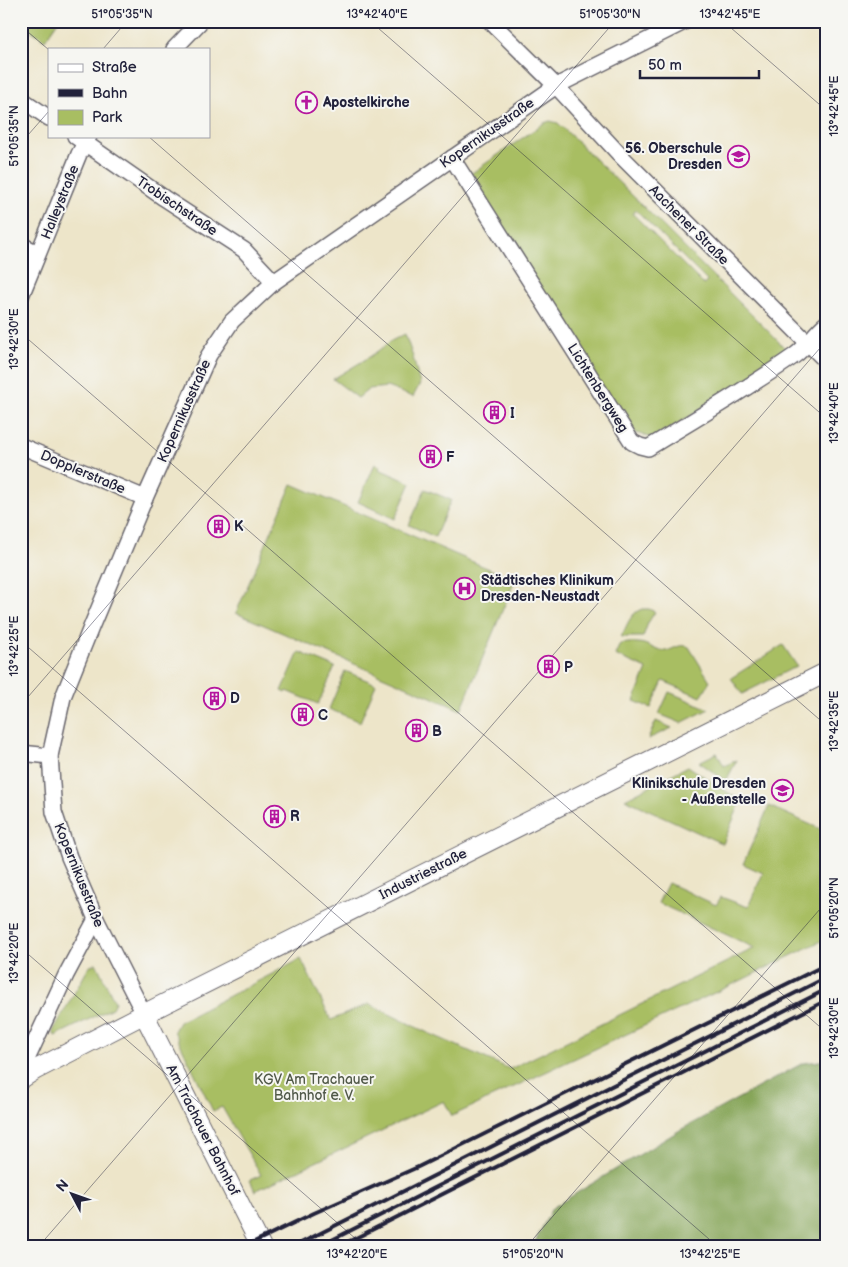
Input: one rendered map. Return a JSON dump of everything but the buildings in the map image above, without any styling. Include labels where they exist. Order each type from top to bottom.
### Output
[{"type":"street","points":[[175,48],[201,21]]},
{"type":"street","name":"Aachener Straße","points":[[490,21],[556,86],[621,156],[827,362]]},
{"type":"street","name":"Kopernikusstraße","points":[[144,1014],[96,919],[69,857],[54,812],[50,756],[63,697],[145,498],[209,355],[232,321],[274,282],[556,86],[686,21]]},
{"type":"street","points":[[21,99],[48,117]]},
{"type":"street","name":"Halleystraße","points":[[21,296],[83,138]]},
{"type":"street","name":"Trobischstraße","points":[[83,138],[164,198],[244,250],[274,282]]},
{"type":"street","name":"Lichtenbergweg","points":[[452,158],[632,442],[648,448],[796,354],[807,343]]},
{"type":"street","points":[[21,245],[38,253]]},
{"type":"street","points":[[807,343],[827,324]]},
{"type":"street","name":"Dopplerstraße","points":[[21,446],[145,498]]},
{"type":"street","name":"Industriestraße","points":[[21,1079],[144,1014],[827,672]]},
{"type":"street","points":[[21,753],[50,756]]},
{"type":"street","points":[[21,1072],[66,975],[96,919]]},
{"type":"street","name":"Am Trachauer Bahnhof","points":[[144,1014],[261,1246]]},
{"type":"green space","points":[[22,21],[58,21],[45,40],[21,24]]},
{"type":"green space","points":[[550,121],[558,123],[789,352],[655,439],[630,431],[469,175],[544,123]],"holes":[[[636,210],[707,281],[704,285],[633,214]]]},
{"type":"green space","points":[[405,334],[420,384],[413,397],[387,387],[369,389],[358,398],[333,379],[371,356],[391,341]]},
{"type":"green space","points":[[375,464],[380,466],[379,469],[411,483],[395,519],[358,502]]},
{"type":"green space","points":[[292,484],[515,580],[461,710],[236,613]]},
{"type":"green space","points":[[425,489],[451,500],[435,537],[409,525]]},
{"type":"green space","points":[[642,609],[649,609],[655,612],[648,623],[643,637],[621,637],[634,614]]},
{"type":"green space","points":[[641,643],[663,651],[680,646],[689,647],[710,681],[701,697],[663,681],[651,708],[634,701],[647,669],[615,655],[620,644]]},
{"type":"green space","points":[[783,645],[797,666],[742,694],[731,678]]},
{"type":"green space","points":[[299,652],[335,667],[318,704],[287,691],[286,693],[282,691]]},
{"type":"green space","points":[[345,671],[376,684],[360,722],[329,709]]},
{"type":"green space","points":[[669,692],[709,709],[681,723],[659,714]]},
{"type":"green space","points":[[656,721],[672,728],[648,739]]},
{"type":"green space","points":[[717,753],[724,766],[737,760],[726,781],[699,762]]},
{"type":"green space","points":[[688,766],[741,801],[723,844],[625,799]]},
{"type":"green space","name":"KGV Am Trachauer Bahnhof e. V.","points":[[769,806],[827,832],[827,938],[452,1116],[444,1101],[255,1191],[250,1180],[261,1175],[222,1107],[213,1111],[174,1031],[179,1022],[301,959],[331,1020],[369,1004],[426,1032],[510,1069],[755,948],[658,903],[668,883],[716,905],[721,897],[748,907],[763,873],[743,864]]},
{"type":"green space","points":[[96,963],[115,1002],[112,1008],[55,1036],[53,1031],[89,967]]},
{"type":"green space","points":[[827,1060],[827,1246],[533,1246],[552,1208],[680,1130],[803,1063]]},
{"type":"railway","points":[[246,1246],[314,1213],[418,1167],[827,964]]},
{"type":"railway","points":[[295,1246],[827,977]]},
{"type":"railway","points":[[320,1246],[827,989]]},
{"type":"railway","points":[[340,1246],[827,1000]]},
{"type":"place","name":"Apostelkirche","points":[[307,102]]},
{"type":"place","name":"56. Oberschule Dresden","points":[[738,156]]},
{"type":"place","name":"I","points":[[494,413]]},
{"type":"place","name":"F","points":[[430,457]]},
{"type":"place","name":"K","points":[[218,526]]},
{"type":"place","name":"Städtisches Klinikum Dresden-Neustadt","points":[[465,588]]},
{"type":"place","name":"P","points":[[548,667]]},
{"type":"place","name":"D","points":[[214,698]]},
{"type":"place","name":"C","points":[[302,715]]},
{"type":"place","name":"B","points":[[416,731]]},
{"type":"place","name":"Klinikschule Dresden - Außenstelle","points":[[782,791]]},
{"type":"place","name":"R","points":[[274,816]]}]
